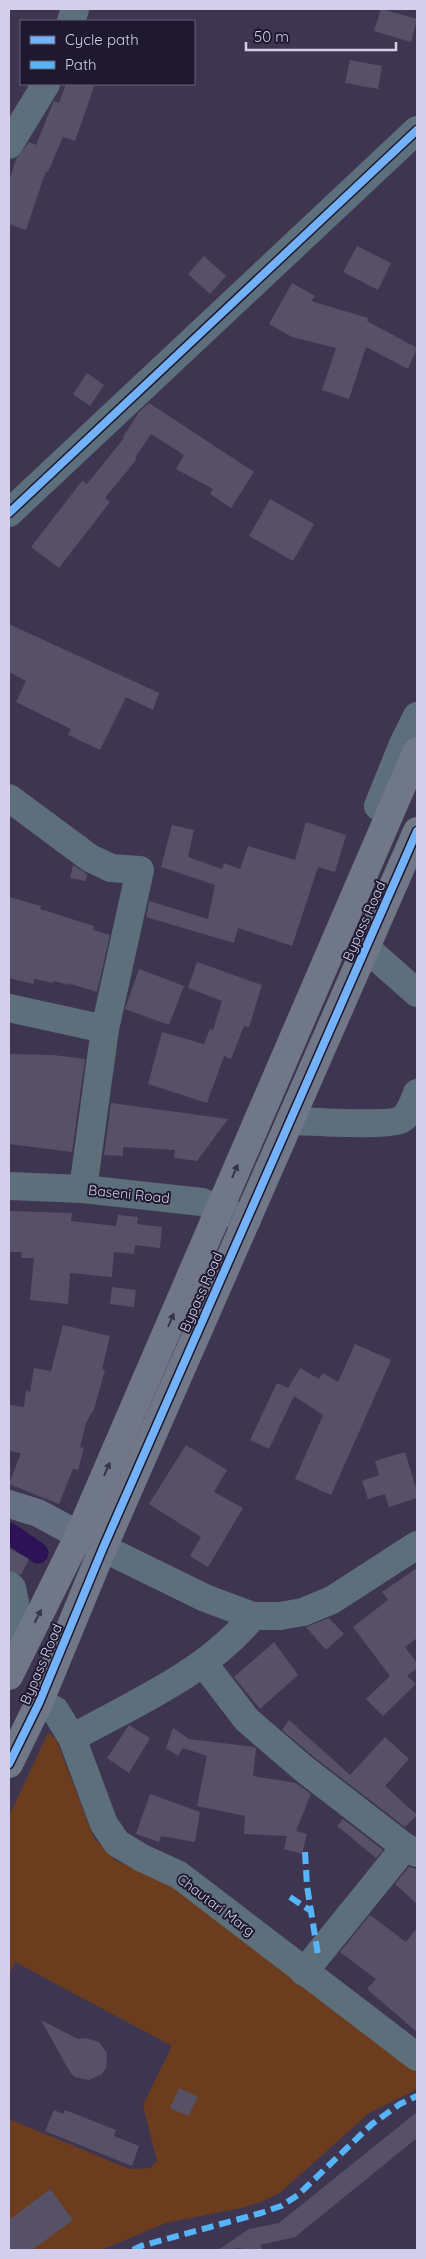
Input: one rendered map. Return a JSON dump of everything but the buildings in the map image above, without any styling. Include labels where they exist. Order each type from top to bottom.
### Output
[{"type":"highway","name":"Bypass Road","points":[[9,1676],[13,1640],[79,1535],[417,751]]},
{"type":"highway","name":"Bypass Road","points":[[9,1764],[39,1702],[103,1548],[417,831]]},
{"type":"main road","points":[[9,1504],[38,1514],[103,1548]]},
{"type":"street","points":[[9,145],[45,85]]},
{"type":"street","points":[[9,513],[417,130]]},
{"type":"street","points":[[378,806],[403,744],[417,716]]},
{"type":"street","points":[[9,798],[90,858],[111,868],[140,870],[105,1029],[83,1189]]},
{"type":"street","points":[[366,948],[417,993]]},
{"type":"street","points":[[9,1008],[105,1029]]},
{"type":"street","points":[[290,1121],[382,1122],[400,1120],[409,1112],[417,1093]]},
{"type":"street","name":"Baseni Road","points":[[9,1186],[83,1189],[202,1202],[247,1220]]},
{"type":"street","points":[[103,1548],[205,1598],[254,1616],[280,1616],[303,1612],[332,1600],[417,1545]]},
{"type":"street","points":[[9,1585],[12,1588],[15,1602],[13,1640]]},
{"type":"street","points":[[72,1738],[204,1664],[238,1634],[254,1616]]},
{"type":"street","points":[[204,1664],[247,1720],[304,1769],[411,1850],[304,1972]]},
{"type":"street","name":"Chautari Marg","points":[[39,1702],[55,1710],[72,1738],[104,1824],[117,1843],[142,1858],[179,1875],[417,2057]]},
{"type":"shaded area","points":[[48,1733],[56,1739],[94,1838],[115,1860],[173,1887],[417,2064],[417,2089],[369,2113],[280,2193],[261,2202],[241,2208],[166,2223],[101,2250],[9,2250],[9,2119],[129,2169],[150,2168],[157,2161],[143,2105],[172,2046],[15,1962],[9,1975],[9,1816]]},
{"type":"waterway","points":[[9,1533],[38,1553]]},
{"type":"marked path","points":[[305,1852],[307,1886],[318,1955]]},
{"type":"marked path","points":[[290,1897],[311,1911]]},
{"type":"marked path","points":[[133,2250],[141,2246],[281,2206],[298,2195],[372,2124],[400,2104],[417,2096]]},
{"type":"cycle path","points":[[9,513],[417,130]]},
{"type":"cycle path","points":[[9,1764],[39,1703],[103,1548],[417,831]]}]
